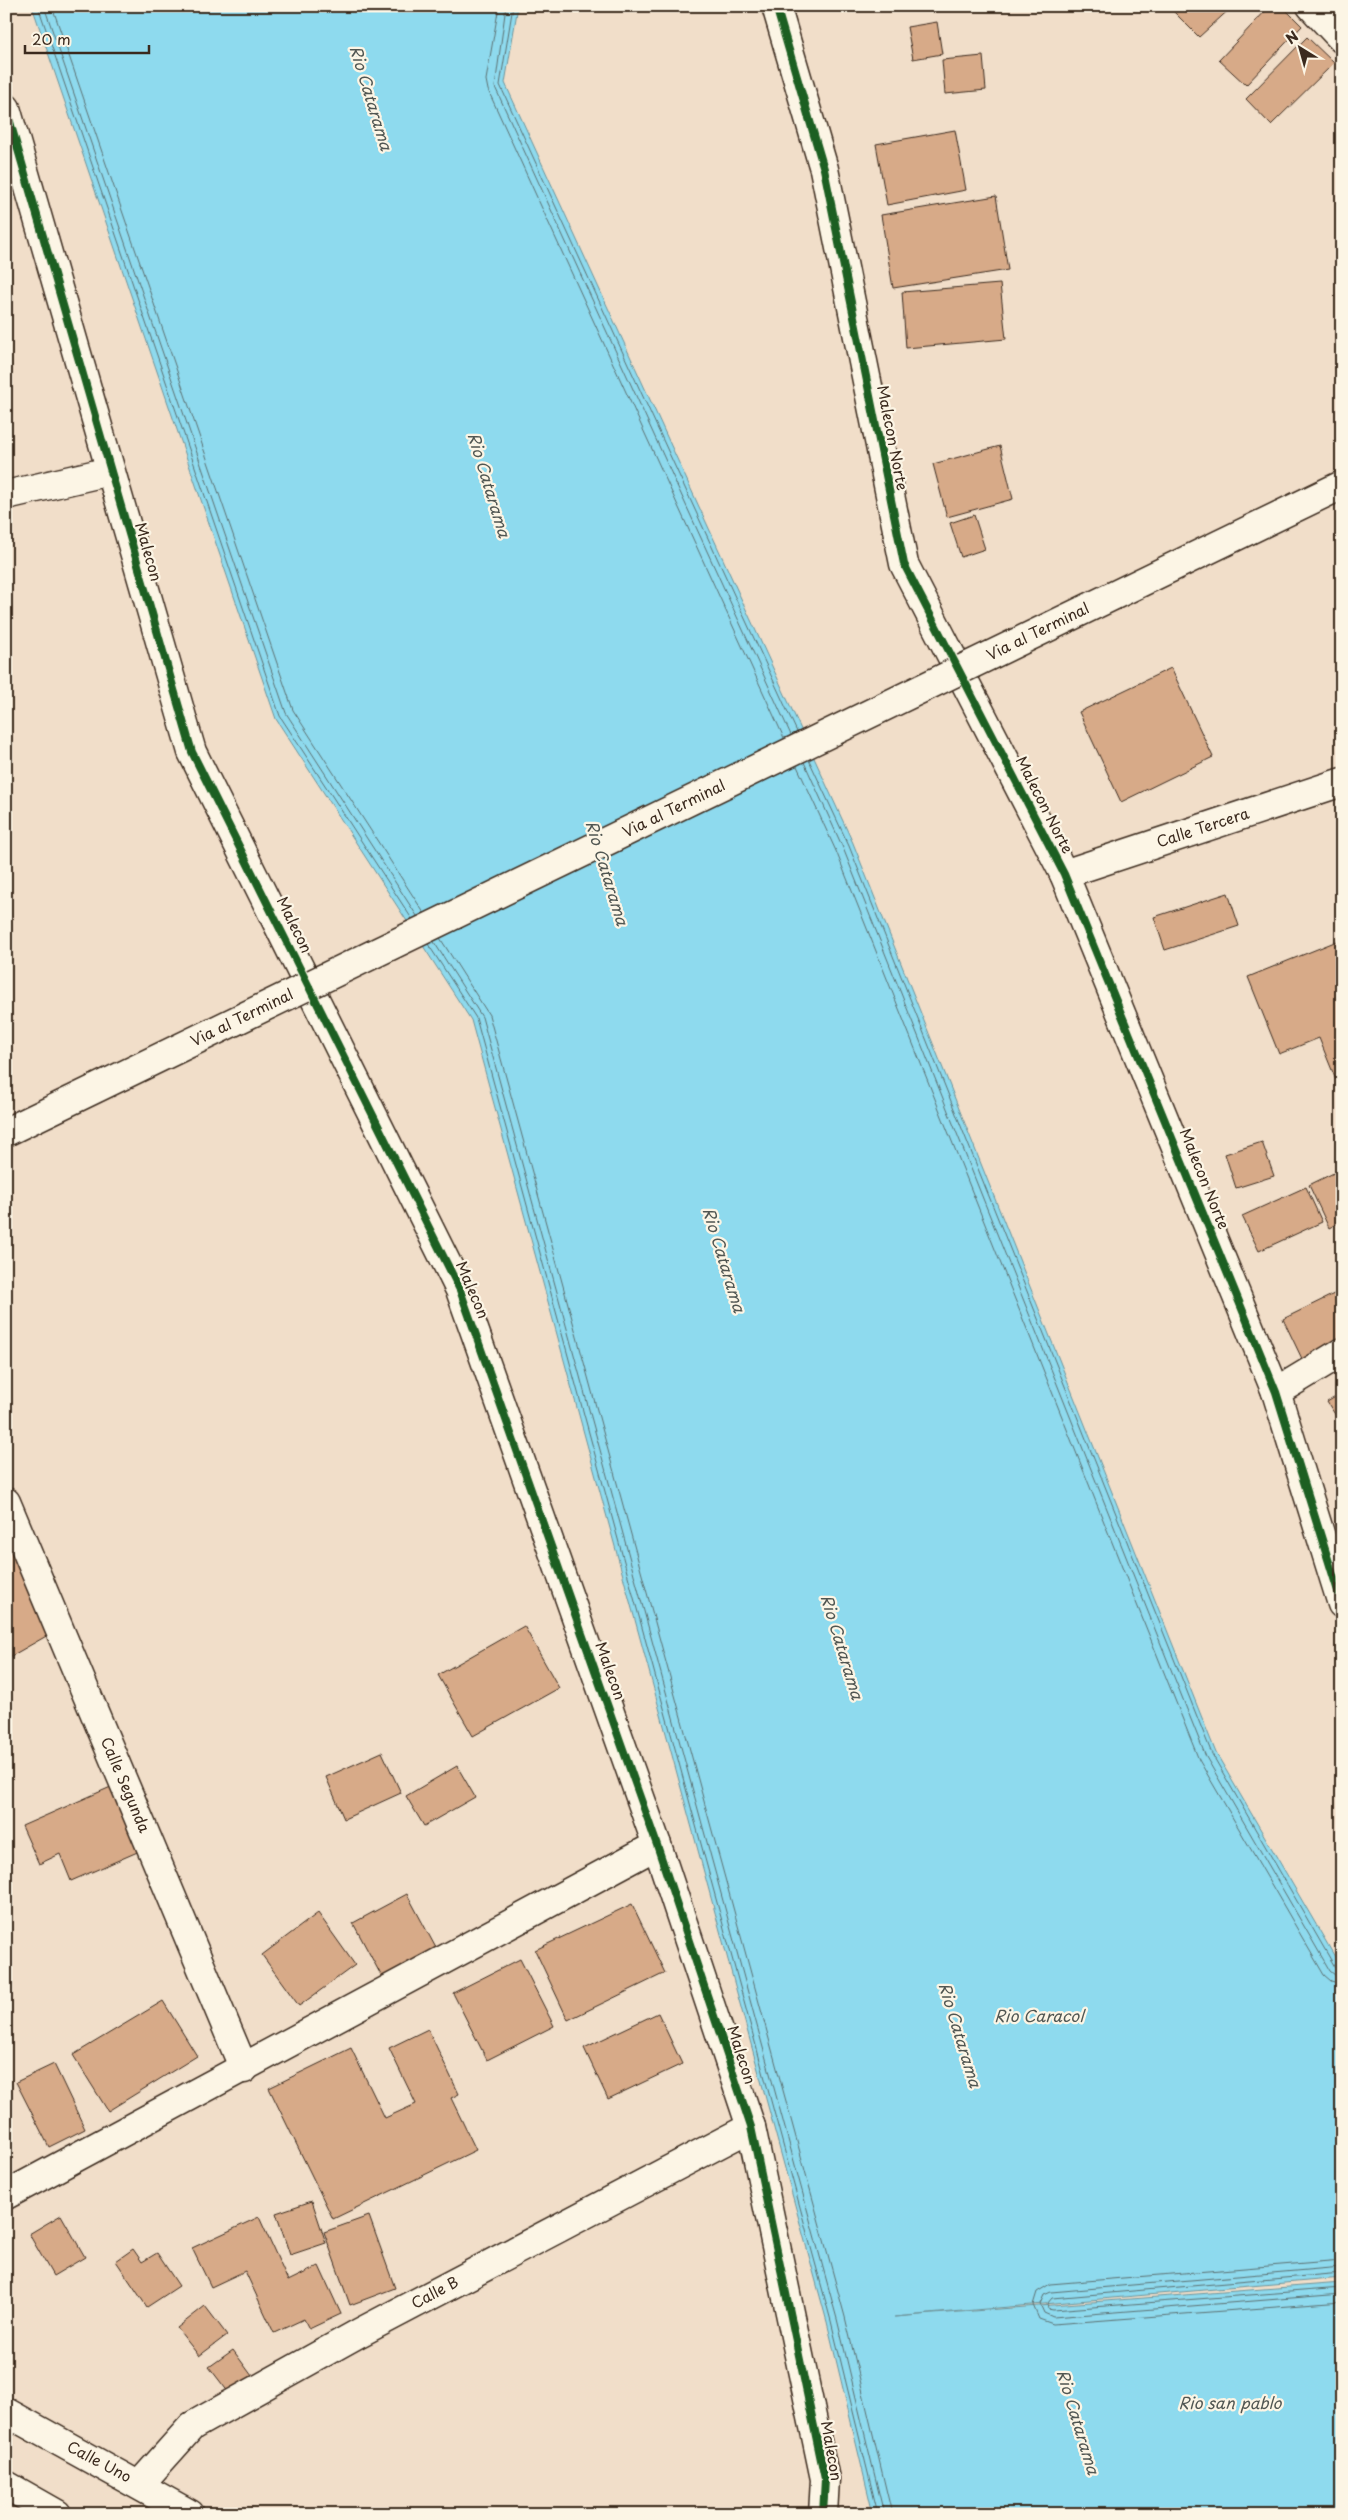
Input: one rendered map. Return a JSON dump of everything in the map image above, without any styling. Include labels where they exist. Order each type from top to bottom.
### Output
[{"type":"main road","name":"Malecon Norte","points":[[776,6],[824,169],[904,564],[1064,874],[1276,1392],[1342,1604]]},
{"type":"main road","points":[[1310,6],[1342,40]]},
{"type":"main road","name":"Malecon","points":[[6,108],[192,752],[460,1290],[657,1845],[751,2128],[825,2479],[823,2514]]},
{"type":"main road","points":[[6,495],[110,470]]},
{"type":"main road","name":"Via al Terminal","points":[[6,1132],[1342,486]]},
{"type":"main road","name":"Calle Tercera","points":[[1064,874],[1342,782]]},
{"type":"main road","points":[[1276,1392],[1342,1352]]},
{"type":"main road","name":"Calle Segunda","points":[[6,1502],[244,2069]]},
{"type":"main road","points":[[6,2195],[244,2069],[657,1845]]},
{"type":"main road","name":"Calle B","points":[[140,2484],[192,2426],[359,2333],[751,2128]]},
{"type":"main road","name":"Calle Uno","points":[[6,2412],[140,2484],[190,2514]]},
{"type":"main road","points":[[6,2485],[57,2514]]},
{"type":"water","points":[[32,6],[518,6],[505,83],[853,843],[1216,1753],[1342,1969],[1342,2278],[894,2317],[1342,2283],[1342,2514],[873,2514],[827,2322],[471,1020],[276,719]]},
{"type":"building","points":[[1168,6],[1233,6],[1199,37]]},
{"type":"building","points":[[1270,6],[1282,6],[1302,26],[1246,85],[1219,60]]},
{"type":"building","points":[[937,22],[942,54],[913,59],[907,27]]},
{"type":"building","points":[[1307,37],[1334,63],[1271,125],[1246,99]]},
{"type":"building","points":[[983,56],[986,90],[945,94],[942,60]]},
{"type":"building","points":[[955,130],[966,190],[887,205],[876,144]]},
{"type":"building","points":[[996,196],[1008,270],[893,288],[881,215]]},
{"type":"building","points":[[1000,284],[1006,339],[906,348],[902,292]]},
{"type":"building","points":[[1000,446],[1013,499],[947,517],[933,464]]},
{"type":"building","points":[[974,515],[985,549],[961,557],[950,523]]},
{"type":"building","points":[[1171,668],[1213,757],[1121,802],[1079,712]]},
{"type":"building","points":[[1228,893],[1239,926],[1165,950],[1154,917]]},
{"type":"building","points":[[1342,939],[1342,1078],[1336,1080],[1319,1038],[1279,1054],[1248,977]]},
{"type":"building","points":[[1262,1142],[1274,1176],[1236,1188],[1225,1154]]},
{"type":"building","points":[[1342,1169],[1342,1221],[1329,1228],[1309,1185]]},
{"type":"building","points":[[1306,1187],[1322,1222],[1259,1251],[1242,1216]]},
{"type":"building","points":[[1338,1292],[1342,1300],[1342,1347],[1305,1365],[1283,1319]]},
{"type":"building","points":[[1342,1393],[1342,1425],[1327,1402]]},
{"type":"building","points":[[6,1543],[57,1630],[6,1659]]},
{"type":"building","points":[[524,1626],[559,1688],[473,1736],[438,1675]]},
{"type":"building","points":[[382,1752],[401,1793],[344,1819],[326,1777]]},
{"type":"building","points":[[457,1766],[475,1797],[424,1826],[406,1796]]},
{"type":"building","points":[[113,1786],[142,1850],[71,1881],[60,1854],[39,1864],[22,1826]]},
{"type":"building","points":[[407,1894],[436,1948],[382,1977],[353,1923]]},
{"type":"building","points":[[632,1904],[665,1973],[568,2020],[535,1950]]},
{"type":"building","points":[[318,1913],[355,1965],[299,2006],[262,1955]]},
{"type":"building","points":[[520,1959],[554,2026],[487,2060],[453,1993]]},
{"type":"building","points":[[163,2001],[197,2056],[108,2111],[73,2055]]},
{"type":"building","points":[[658,2013],[682,2064],[608,2099],[584,2048]]},
{"type":"building","points":[[428,2029],[459,2094],[451,2098],[476,2150],[333,2219],[269,2088],[351,2048],[385,2118],[416,2104],[389,2048]]},
{"type":"building","points":[[54,2064],[85,2129],[49,2147],[16,2082]]},
{"type":"building","points":[[312,2201],[326,2243],[290,2255],[276,2213]]},
{"type":"building","points":[[61,2215],[85,2257],[53,2276],[29,2234]]},
{"type":"building","points":[[369,2216],[395,2288],[350,2305],[324,2232]]},
{"type":"building","points":[[259,2217],[288,2281],[319,2266],[341,2314],[309,2329],[304,2319],[274,2333],[245,2271],[211,2287],[192,2248]]},
{"type":"building","points":[[133,2249],[142,2262],[157,2253],[179,2286],[147,2307],[116,2261]]},
{"type":"building","points":[[205,2306],[227,2335],[199,2356],[177,2328]]},
{"type":"building","points":[[233,2350],[252,2376],[229,2393],[209,2367]]},
{"type":"cycle path","points":[[776,6],[824,169],[904,564],[1064,874],[1276,1392],[1342,1604]]},
{"type":"cycle path","points":[[6,108],[192,752],[460,1290],[657,1845],[751,2127],[825,2479],[823,2514]]},
{"type":"water label","name":"Rio Catarama","points":[[371,98]]},
{"type":"water label","name":"Rio Catarama","points":[[489,485]]},
{"type":"water label","name":"Rio Catarama","points":[[607,873]]},
{"type":"water label","name":"Rio Catarama","points":[[724,1260]]},
{"type":"water label","name":"Rio Catarama","points":[[842,1647]]},
{"type":"water label","name":"Rio Caracol","points":[[1039,2016]]},
{"type":"water label","name":"Rio Catarama","points":[[960,2035]]},
{"type":"water label","name":"Rio san pablo","points":[[1230,2403]]},
{"type":"water label","name":"Rio Catarama","points":[[1078,2422]]}]
